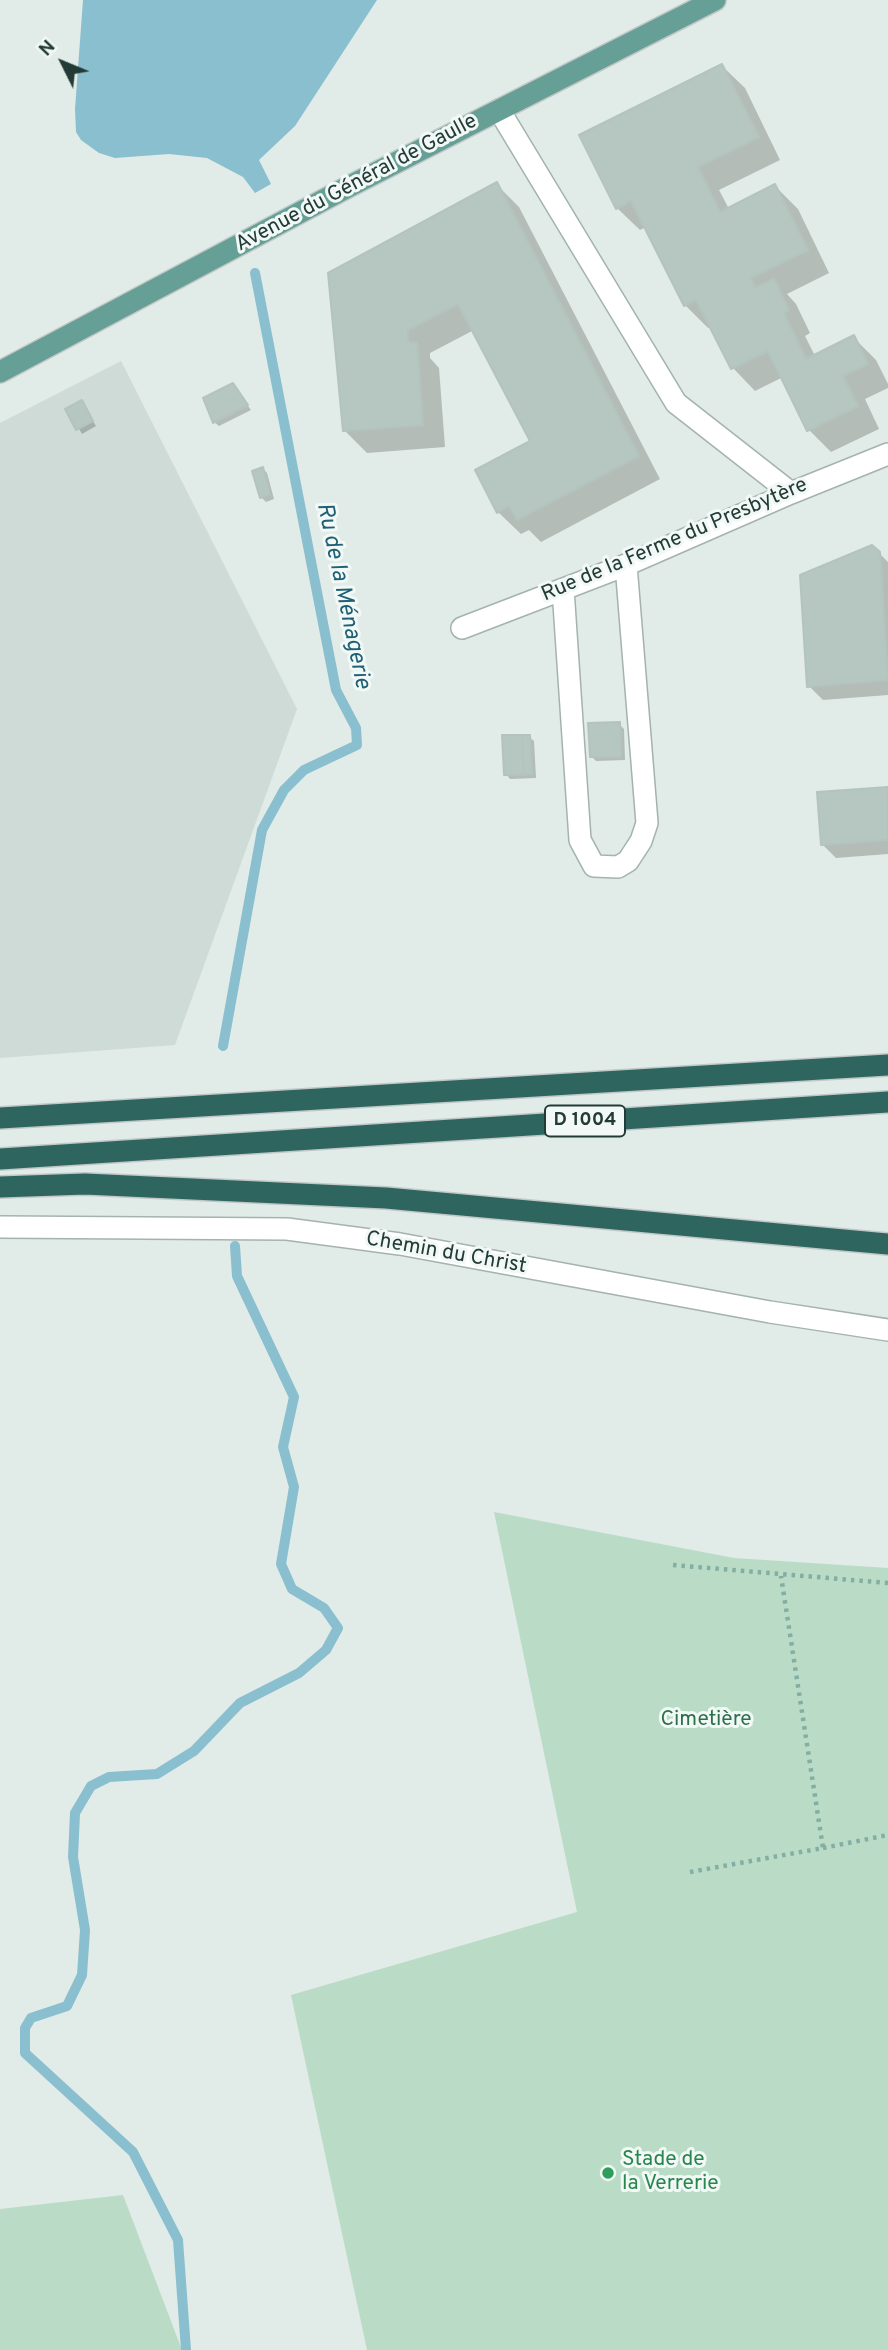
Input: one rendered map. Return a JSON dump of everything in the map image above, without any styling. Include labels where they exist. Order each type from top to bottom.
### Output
[{"type":"highway","name":"D 1004","points":[[0,1118],[888,1065]]},
{"type":"highway","name":"D 1004","points":[[0,1159],[888,1102]]},
{"type":"highway","points":[[0,1187],[85,1184],[386,1198],[888,1244]]},
{"type":"main road","name":"Avenue du Général de Gaulle","points":[[0,372],[499,110],[715,0]]},
{"type":"street","points":[[499,110],[676,403],[791,493]]},
{"type":"street","name":"Rue de la Ferme du Presbytère","points":[[462,628],[626,565],[888,454]]},
{"type":"street","points":[[563,589],[580,840],[594,866],[618,867],[628,861],[635,851],[647,823],[626,565]]},
{"type":"street","name":"Chemin du Christ","points":[[0,1227],[287,1228],[400,1244],[770,1312],[888,1330]]},
{"type":"path","points":[[673,1565],[888,1583]]},
{"type":"path","points":[[781,1576],[823,1848]]},
{"type":"path","points":[[690,1872],[888,1835]]},
{"type":"shaded area","points":[[121,361],[297,709],[175,1045],[0,1058],[0,423]]},
{"type":"green space","name":"Stade de la Verrerie","points":[[494,1512],[734,1558],[888,1568],[888,2350],[367,2350],[291,1995],[577,1912]]},
{"type":"green space","points":[[123,2195],[182,2350],[0,2350],[0,2209]]},
{"type":"water","points":[[83,0],[377,0],[295,126],[259,160],[271,184],[255,193],[243,177],[207,158],[169,154],[115,158],[99,153],[81,140],[76,132],[75,109]]},
{"type":"building","points":[[722,64],[759,137],[698,167],[720,212],[775,184],[808,250],[751,278],[755,288],[774,279],[789,310],[784,313],[806,359],[854,335],[868,364],[843,376],[858,406],[807,431],[768,351],[731,369],[696,300],[684,306],[631,201],[616,209],[579,135]]},
{"type":"building","points":[[497,182],[639,456],[517,520],[509,506],[497,513],[475,470],[530,441],[458,304],[408,330],[408,342],[417,343],[423,425],[343,431],[328,273]]},
{"type":"building","points":[[233,383],[248,405],[213,423],[203,398]]},
{"type":"building","points":[[82,400],[93,421],[76,430],[65,409]]},
{"type":"building","points":[[263,467],[270,495],[260,498],[252,471]]},
{"type":"building","points":[[872,545],[880,552],[888,680],[807,687],[800,575]]},
{"type":"building","points":[[620,722],[621,757],[590,757],[588,723]]},
{"type":"building","points":[[502,735],[522,735],[524,775],[504,775]]},
{"type":"building","points":[[522,735],[530,735],[532,774],[524,775]]},
{"type":"building","points":[[888,787],[888,840],[821,845],[817,792]]},
{"type":"waterway","name":"Ru de la Ménagerie","points":[[223,1046],[262,830],[284,790],[304,770],[357,745],[356,728],[336,690],[255,273]]},
{"type":"waterway","name":"Ru de la Ménagerie","points":[[186,2350],[178,2240],[133,2152],[25,2053],[25,2028],[31,2018],[67,2006],[82,1975],[85,1930],[73,1857],[75,1813],[91,1786],[109,1777],[157,1774],[194,1751],[240,1703],[299,1673],[326,1650],[338,1628],[324,1608],[292,1589],[281,1564],[294,1487],[283,1447],[294,1397],[237,1276],[235,1246]]},
{"type":"place","name":"Stade de la Verrerie","points":[[608,2173]]},
{"type":"park label","name":"Cimetière","points":[[706,1721]]}]
